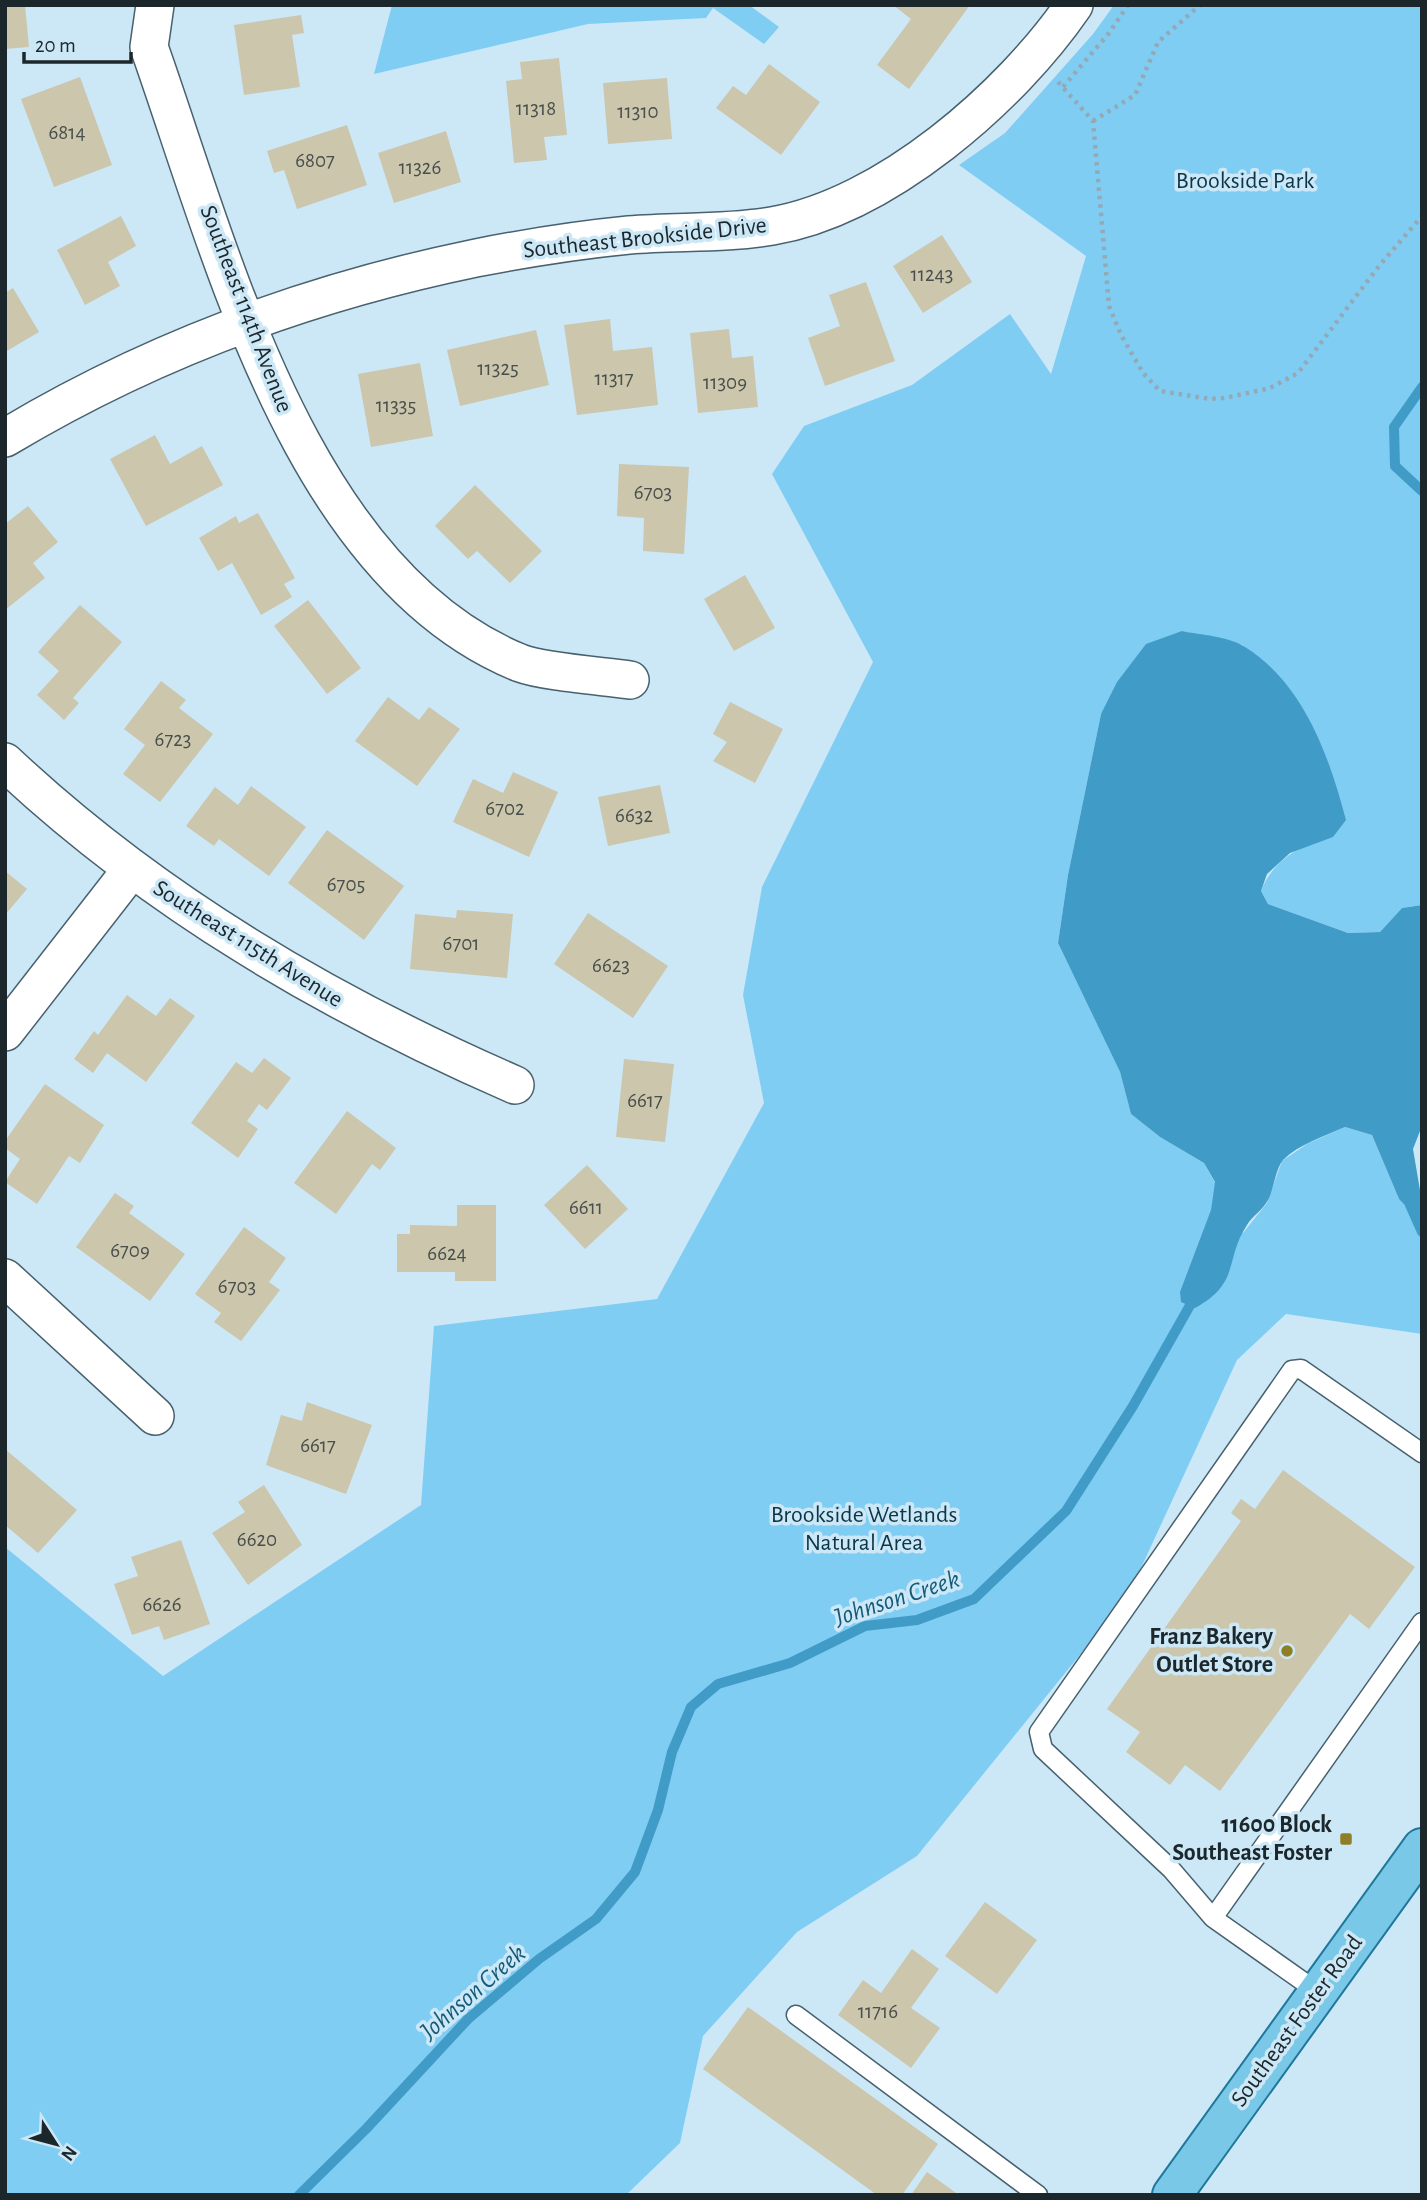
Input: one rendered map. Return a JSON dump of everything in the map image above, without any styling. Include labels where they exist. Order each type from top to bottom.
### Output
[{"type":"main road","name":"Southeast Foster Road","points":[[1172,2195],[1422,1848]]},
{"type":"street","name":"Southeast 114th Avenue","points":[[155,5],[149,47],[247,324],[291,425],[329,490],[374,552],[427,606],[473,638],[522,664],[630,680]]},
{"type":"street","name":"Southeast Brookside Drive","points":[[5,438],[61,406],[166,355],[247,324],[394,276],[476,258],[629,235],[734,231],[806,218],[867,190],[941,142],[1029,61],[1074,5]]},
{"type":"street","name":"Southeast 115th Avenue","points":[[5,762],[51,805],[131,870],[223,933],[340,1003],[433,1050],[515,1085]]},
{"type":"street","points":[[5,1032],[131,870]]},
{"type":"street","points":[[5,1278],[155,1416]]},
{"type":"lane","points":[[1318,1992],[1213,1919],[1171,1869],[1043,1749],[1039,1732],[1292,1370],[1301,1369],[1422,1453]]},
{"type":"lane","points":[[1213,1919],[1422,1622]]},
{"type":"lane","points":[[796,2015],[1038,2195]]},
{"type":"path","points":[[1063,87],[1109,33],[1128,5]]},
{"type":"path","points":[[1093,121],[1135,95],[1158,42],[1200,5]]},
{"type":"path","points":[[1029,61],[1063,87],[1093,121],[1109,306],[1121,335],[1143,373],[1153,387],[1168,394],[1225,398],[1270,388],[1298,373],[1379,266],[1422,216]]},
{"type":"green space","points":[[392,5],[749,5],[779,27],[764,44],[713,8],[706,18],[588,24],[374,74]]},
{"type":"green space","name":"Brookside Wetlands Natural Area","points":[[1114,5],[1422,5],[1422,905],[1402,908],[1380,932],[1348,933],[1268,904],[1261,891],[1273,870],[1300,849],[1333,837],[1243,645],[1182,631],[1101,714],[1068,875],[1058,943],[1120,1072],[1131,1114],[1160,1137],[1204,1163],[1243,1233],[1267,1203],[1282,1161],[1307,1144],[1345,1127],[1372,1135],[1399,1199],[1422,1224],[1422,1334],[1286,1314],[1237,1360],[1129,1594],[917,1856],[797,1932],[703,2036],[680,2143],[626,2195],[5,2195],[5,1547],[163,1676],[421,1505],[434,1326],[657,1299],[764,1103],[743,995],[762,887],[873,662],[772,474],[804,426],[912,385],[1010,314],[1051,374],[1086,256],[959,165],[1005,133],[1093,34]]},
{"type":"shaded area","points":[[1182,631],[1238,643],[1266,662],[1298,701],[1311,723],[1339,796],[1346,820],[1333,837],[1290,853],[1267,874],[1261,891],[1268,904],[1348,933],[1380,932],[1402,908],[1422,905],[1422,1126],[1413,1149],[1422,1202],[1422,1224],[1399,1199],[1372,1135],[1345,1127],[1304,1145],[1283,1160],[1268,1200],[1249,1222],[1240,1238],[1226,1280],[1209,1299],[1195,1308],[1181,1302],[1180,1292],[1211,1210],[1215,1182],[1204,1163],[1160,1137],[1131,1114],[1120,1072],[1058,943],[1068,875],[1101,714],[1117,682],[1146,644]]},
{"type":"building","points":[[5,5],[25,5],[29,47],[5,49]]},
{"type":"building","points":[[893,5],[970,5],[909,89],[877,65],[911,19]]},
{"type":"building","points":[[301,15],[304,33],[292,35],[300,87],[244,95],[234,25]]},
{"type":"building","points":[[559,58],[567,135],[544,137],[547,160],[514,163],[506,81],[522,79],[520,62]]},
{"type":"building","points":[[769,64],[820,102],[781,155],[716,108],[733,86],[746,95]]},
{"type":"building","points":[[80,77],[112,165],[54,187],[21,99]]},
{"type":"building","points":[[667,78],[672,139],[608,144],[603,83]]},
{"type":"building","points":[[347,125],[367,185],[297,209],[284,170],[274,173],[267,151]]},
{"type":"building","points":[[446,131],[461,182],[394,203],[378,153]]},
{"type":"building","points":[[121,216],[136,246],[108,262],[120,286],[85,305],[57,250]]},
{"type":"building","points":[[942,235],[972,282],[923,313],[893,266]]},
{"type":"building","points":[[866,282],[895,361],[825,386],[808,338],[840,326],[829,295]]},
{"type":"building","points":[[13,288],[39,332],[5,352],[5,293]]},
{"type":"building","points":[[610,319],[613,351],[652,347],[658,405],[577,415],[564,325]]},
{"type":"building","points":[[729,329],[732,358],[753,356],[758,407],[698,413],[690,333]]},
{"type":"building","points":[[536,330],[549,385],[460,406],[447,350]]},
{"type":"building","points":[[420,363],[433,436],[371,447],[358,374]]},
{"type":"building","points":[[155,435],[170,464],[202,446],[223,485],[146,526],[110,459]]},
{"type":"building","points":[[619,464],[689,467],[684,554],[643,551],[644,518],[617,516]]},
{"type":"building","points":[[475,485],[542,551],[510,583],[477,551],[468,559],[435,526]]},
{"type":"building","points":[[28,506],[58,542],[33,563],[45,578],[5,610],[5,524]]},
{"type":"building","points":[[258,513],[295,578],[284,584],[292,597],[261,615],[232,563],[218,571],[199,538],[236,516],[239,523]]},
{"type":"building","points":[[745,575],[775,628],[734,651],[704,599]]},
{"type":"building","points":[[308,600],[361,668],[327,694],[274,626]]},
{"type":"building","points":[[80,605],[122,642],[73,698],[79,703],[64,720],[37,695],[59,671],[38,652]]},
{"type":"building","points":[[161,681],[186,700],[179,708],[213,734],[160,802],[123,774],[145,745],[124,729]]},
{"type":"building","points":[[388,697],[419,720],[429,707],[460,729],[417,786],[355,741]]},
{"type":"building","points":[[730,702],[783,729],[755,783],[713,761],[727,742],[713,734]]},
{"type":"building","points":[[513,772],[558,792],[529,857],[453,822],[473,779],[503,793]]},
{"type":"building","points":[[660,785],[670,833],[608,846],[598,797]]},
{"type":"building","points":[[251,786],[306,827],[269,876],[219,839],[214,846],[186,826],[215,787],[238,805]]},
{"type":"building","points":[[327,830],[404,886],[364,940],[288,883]]},
{"type":"building","points":[[5,871],[27,889],[5,915]]},
{"type":"building","points":[[457,910],[513,914],[507,978],[410,969],[415,914],[456,918]]},
{"type":"building","points":[[588,913],[668,966],[633,1018],[554,964]]},
{"type":"building","points":[[127,995],[156,1016],[170,998],[195,1016],[146,1082],[107,1053],[93,1073],[74,1059],[94,1031],[98,1035]]},
{"type":"building","points":[[264,1058],[291,1078],[267,1110],[259,1104],[247,1121],[258,1129],[238,1158],[191,1123],[236,1062],[252,1073]]},
{"type":"building","points":[[624,1059],[674,1064],[665,1142],[616,1137]]},
{"type":"building","points":[[45,1084],[104,1125],[80,1163],[69,1156],[37,1204],[5,1182],[20,1159],[5,1148],[5,1141]]},
{"type":"building","points":[[347,1111],[396,1148],[380,1170],[372,1164],[336,1214],[294,1183]]},
{"type":"building","points":[[587,1165],[628,1209],[585,1249],[544,1205]]},
{"type":"building","points":[[115,1193],[134,1206],[129,1213],[185,1254],[150,1301],[76,1247]]},
{"type":"building","points":[[457,1205],[496,1205],[496,1281],[455,1281],[455,1272],[397,1272],[397,1234],[410,1234],[410,1225],[457,1226]]},
{"type":"building","points":[[244,1227],[286,1258],[269,1282],[280,1290],[241,1341],[214,1322],[221,1313],[195,1294]]},
{"type":"building","points":[[307,1402],[372,1425],[346,1494],[266,1465],[281,1415],[302,1421]]},
{"type":"building","points":[[5,1449],[77,1510],[38,1553],[5,1525]]},
{"type":"building","points":[[1283,1470],[1415,1567],[1369,1629],[1350,1614],[1220,1791],[1185,1765],[1170,1785],[1126,1752],[1140,1732],[1107,1709],[1241,1521],[1231,1513],[1241,1499],[1255,1509]]},
{"type":"building","points":[[264,1485],[302,1545],[248,1585],[212,1533],[245,1512],[238,1502]]},
{"type":"building","points":[[181,1540],[210,1624],[164,1640],[159,1626],[132,1635],[114,1584],[138,1576],[131,1557]]},
{"type":"building","points":[[985,1902],[1037,1940],[997,1994],[945,1956]]},
{"type":"building","points":[[912,1949],[939,1969],[911,2008],[940,2028],[911,2068],[838,2015],[863,1980],[881,1993]]},
{"type":"building","points":[[748,2007],[938,2144],[902,2195],[877,2195],[703,2069]]},
{"type":"building","points":[[927,2172],[959,2195],[911,2195]]},
{"type":"waterway","name":"Johnson Creek","points":[[1422,387],[1394,427],[1395,466],[1422,491]]},
{"type":"waterway","name":"Johnson Creek","points":[[1410,1205],[1422,1232]]},
{"type":"waterway","name":"Johnson Creek","points":[[299,2195],[366,2129],[468,2019],[539,1959],[596,1919],[635,1872],[658,1810],[672,1752],[691,1707],[718,1684],[790,1663],[865,1626],[917,1620],[974,1599],[1066,1511],[1133,1406],[1197,1293]]},
{"type":"place","name":"Franz Bakery Outlet Store","points":[[1287,1651]]},
{"type":"place","name":"11600 Block Southeast Foster","points":[[1346,1839]]},
{"type":"park label","name":"Brookside Park","points":[[1245,181]]}]
